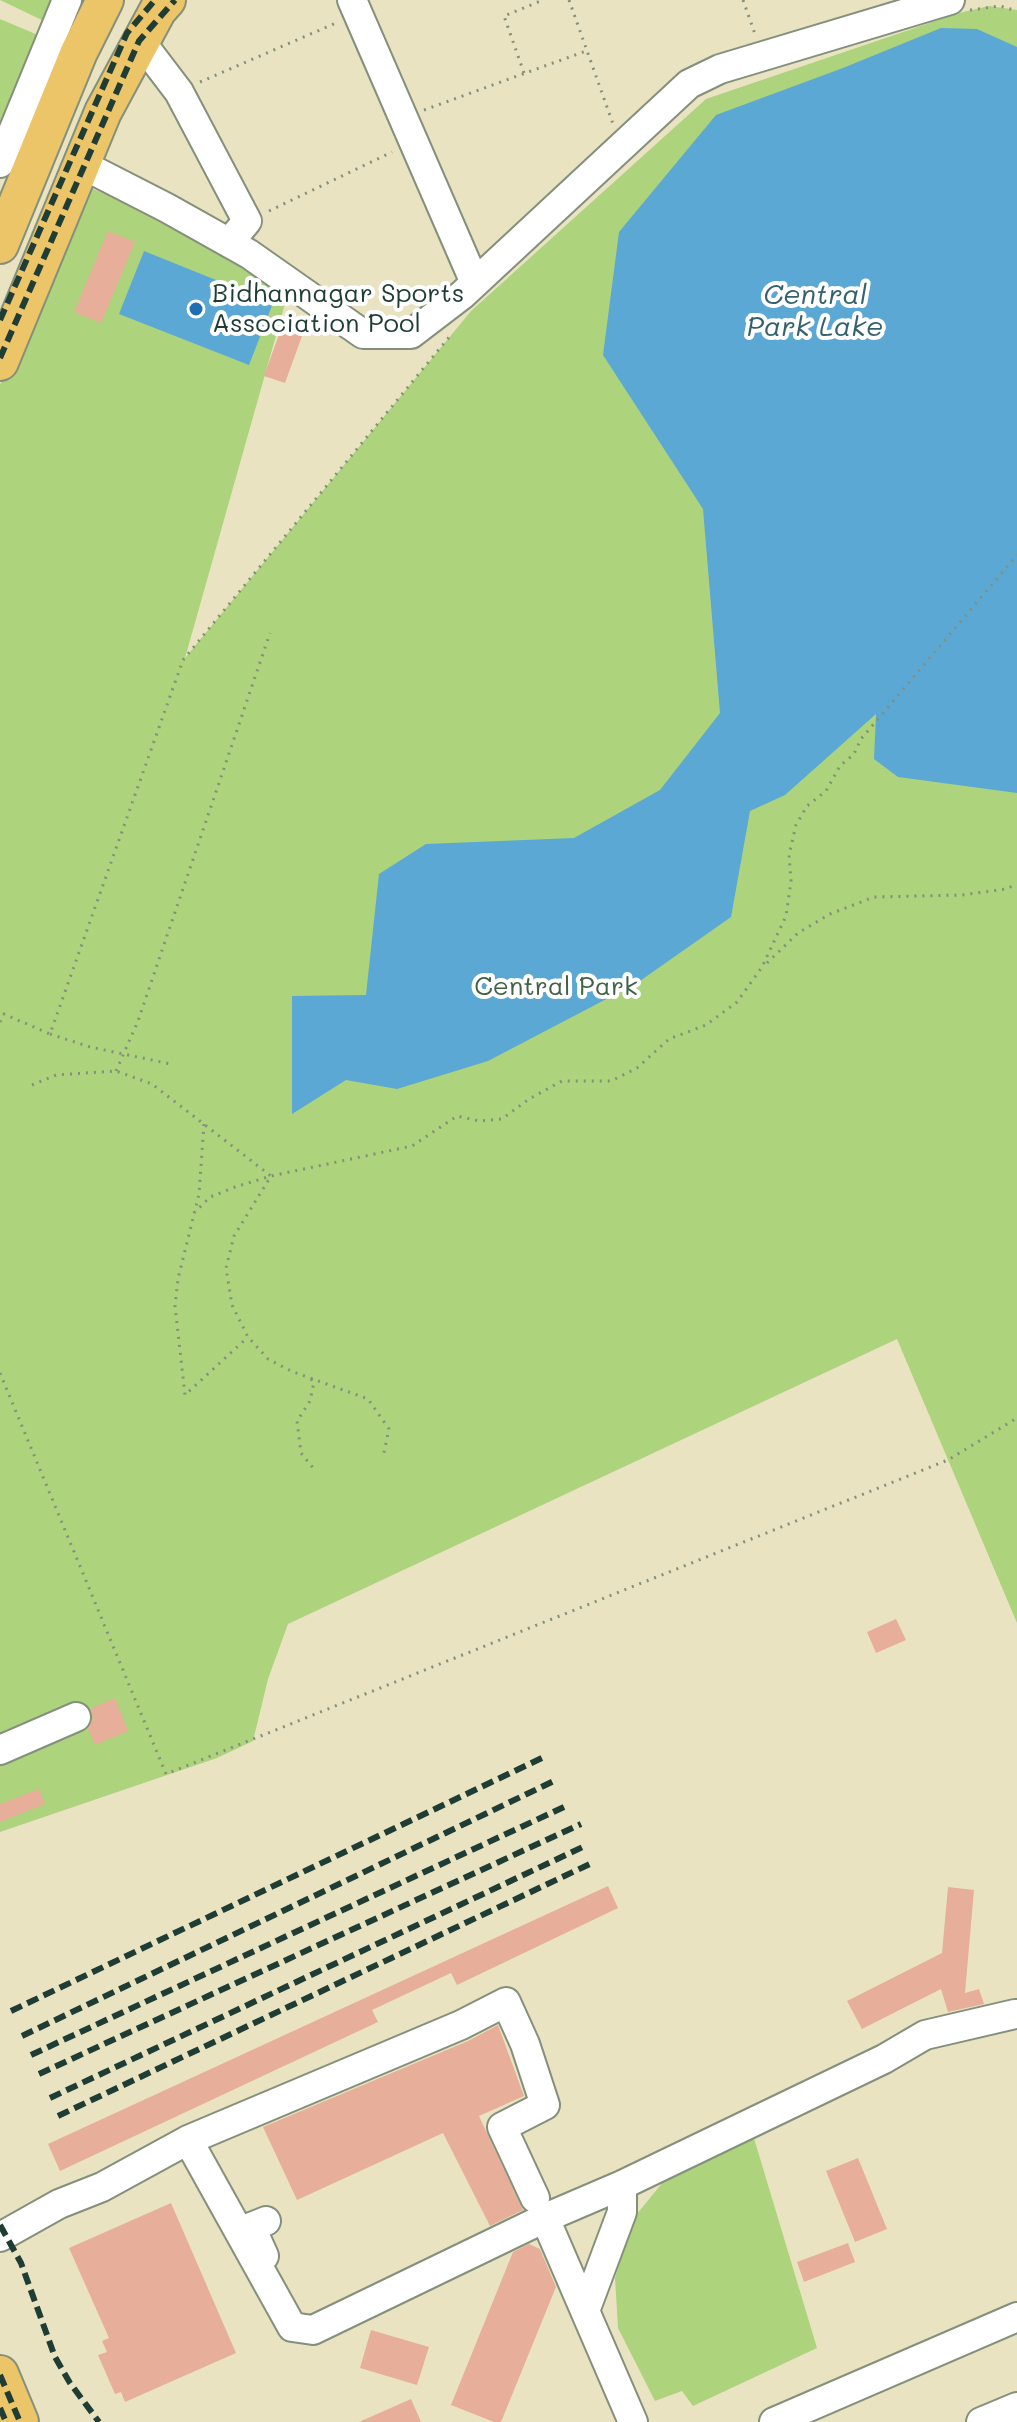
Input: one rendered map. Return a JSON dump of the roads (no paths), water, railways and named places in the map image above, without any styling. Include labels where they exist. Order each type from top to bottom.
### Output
[{"type":"main road","points":[[0,245],[79,52],[105,0]]},
{"type":"main road","points":[[0,362],[103,112],[158,10],[167,0]]},
{"type":"main road","points":[[0,2374],[20,2422]]},
{"type":"street","points":[[0,163],[67,0]]},
{"type":"street","points":[[81,164],[249,254],[363,334],[411,334],[475,283],[689,84],[720,69],[958,6]]},
{"type":"street","points":[[355,7],[475,283]]},
{"type":"street","points":[[141,42],[179,92],[247,221],[229,243]]},
{"type":"street","points":[[0,1750],[76,1717]]},
{"type":"street","points":[[0,2237],[188,2140],[461,2025],[506,2002],[525,2044],[545,2105],[502,2127],[633,2422]]},
{"type":"street","points":[[188,2140],[292,2327],[313,2330],[541,2210],[622,2185],[884,2059],[925,2035],[1015,2014]]},
{"type":"street","points":[[266,2221],[251,2227],[279,2289],[297,2310],[323,2314],[627,2170],[643,2149]]},
{"type":"street","points":[[585,2311],[622,2212],[622,2185]]},
{"type":"street","points":[[774,2422],[1017,2317]]},
{"type":"street","points":[[981,2422],[1017,2407]]},
{"type":"water","name":"Central Park Lake","points":[[941,28],[977,29],[1017,47],[1017,793],[898,777],[874,759],[876,714],[785,795],[750,811],[731,917],[637,983],[488,1061],[397,1089],[346,1080],[292,1114],[292,996],[366,995],[379,874],[426,844],[574,838],[660,790],[720,713],[703,509],[603,355],[619,232],[716,115]]},
{"type":"water","name":"Bidhannagar Sports Association Pool","points":[[144,251],[273,303],[249,365],[119,314]]},
{"type":"railway","points":[[0,320],[127,33],[155,0]]},
{"type":"railway","points":[[0,358],[139,41],[175,0]]},
{"type":"railway","points":[[11,2011],[542,1758]]},
{"type":"railway","points":[[22,2036],[556,1780]]},
{"type":"railway","points":[[31,2055],[564,1807]]},
{"type":"railway","points":[[39,2074],[581,1824]]},
{"type":"railway","points":[[50,2098],[587,1845]]},
{"type":"railway","points":[[58,2116],[594,1862]]},
{"type":"railway","points":[[0,2225],[21,2263],[55,2357],[99,2422]]},
{"type":"railway","points":[[0,2375],[20,2422]]},
{"type":"railway","points":[[0,2408],[6,2422]]},
{"type":"place","name":"Bidhannagar Sports Association Pool","points":[[196,309]]},
{"type":"park label","name":"Central Park","points":[[556,987]]}]
